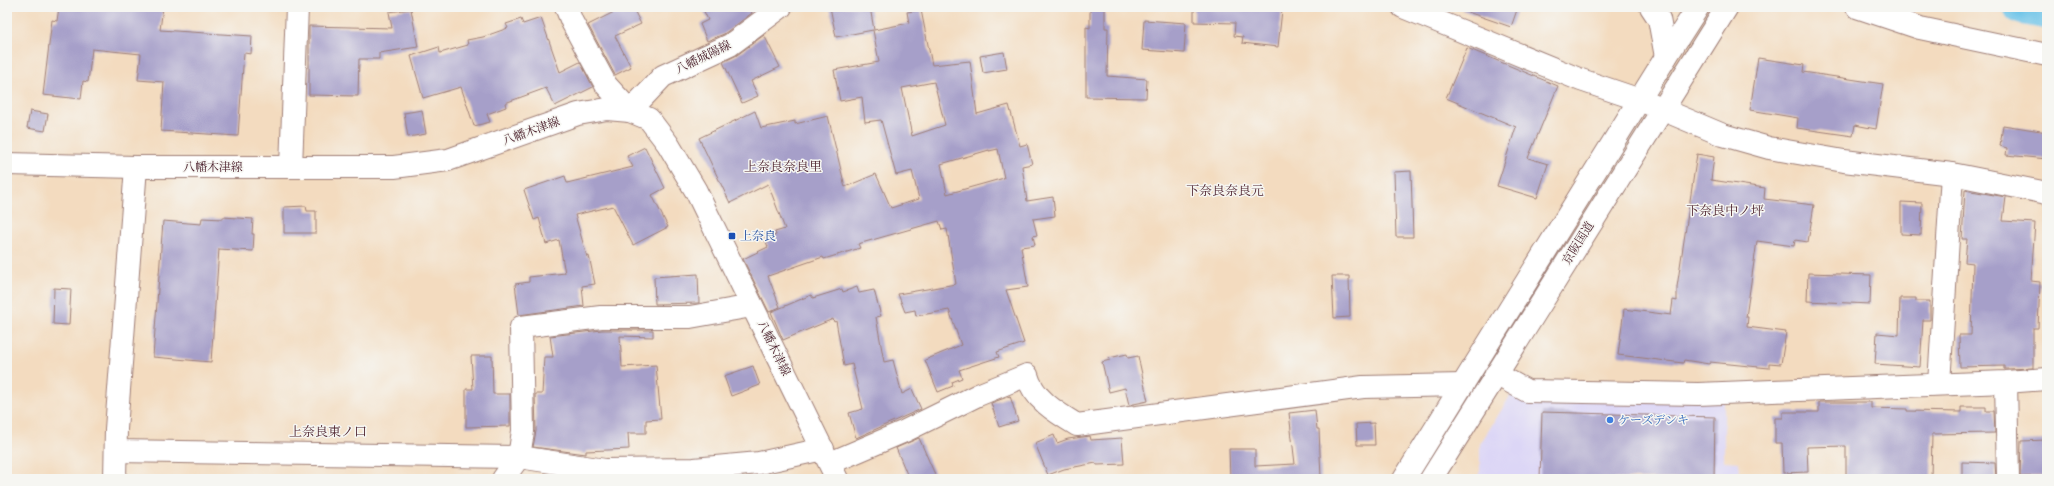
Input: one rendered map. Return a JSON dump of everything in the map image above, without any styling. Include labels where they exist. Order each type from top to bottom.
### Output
[{"type":"main road","points":[[291,167],[297,7]]},
{"type":"main road","points":[[566,7],[572,22],[606,85],[630,111]]},
{"type":"main road","name":"八幡城陽線","points":[[630,111],[663,76],[730,44],[781,7]]},
{"type":"main road","points":[[1404,7],[1581,80],[1640,100],[1723,135],[1769,148],[1844,161],[1952,174],[2047,193]]},
{"type":"main road","points":[[1651,7],[1659,19],[1666,57]]},
{"type":"main road","name":"京阪国道","points":[[1404,479],[1698,7]]},
{"type":"main road","name":"京阪国道","points":[[1431,479],[1727,7]]},
{"type":"main road","points":[[1857,7],[1920,28],[2047,55]]},
{"type":"main road","name":"八幡木津線","points":[[7,164],[136,167],[394,167],[448,160],[578,114],[607,109],[630,111],[649,119],[668,144],[696,191],[830,464]]},
{"type":"main road","points":[[115,479],[136,167]]},
{"type":"main road","points":[[1939,384],[1952,174]]},
{"type":"main road","points":[[504,479],[519,457],[523,432],[521,328],[601,317],[690,317],[752,306]]},
{"type":"main road","points":[[1496,374],[1527,391],[1698,394],[2006,382],[2047,379]]},
{"type":"main road","points":[[116,451],[519,457],[605,470],[694,469],[759,463],[830,464],[905,431],[978,395],[1027,375],[1029,384],[1052,410],[1077,425],[1363,387],[1462,385]]},
{"type":"main road","points":[[2006,382],[2008,479]]},
{"type":"shaded area","name":"ケーズデンキ","points":[[1514,390],[1724,396],[1724,461],[1739,462],[1739,479],[1480,479],[1480,444]]},
{"type":"building","points":[[59,7],[163,7],[160,30],[252,36],[251,54],[244,53],[238,136],[161,131],[164,82],[138,80],[141,54],[92,49],[88,82],[83,81],[81,99],[43,95],[52,20],[57,21]]},
{"type":"building","points":[[624,7],[631,7],[633,11],[634,10],[641,24],[615,36],[631,67],[615,75],[588,25]]},
{"type":"building","points":[[702,7],[749,7],[752,13],[724,34],[707,41],[700,24],[708,20]]},
{"type":"building","points":[[830,7],[870,7],[874,30],[909,23],[907,12],[921,10],[932,65],[970,61],[977,114],[1009,105],[1020,146],[1027,144],[1032,164],[1022,166],[1027,201],[1053,197],[1055,216],[1033,219],[1037,235],[1033,236],[1035,245],[1021,247],[1028,287],[1006,290],[1024,343],[997,352],[999,357],[959,370],[962,378],[952,382],[953,386],[938,392],[925,360],[961,345],[949,310],[916,316],[915,310],[905,312],[898,294],[956,284],[947,229],[942,230],[939,221],[858,244],[860,248],[824,259],[823,257],[768,276],[780,307],[769,312],[743,259],[768,247],[765,239],[776,235],[775,232],[785,229],[768,184],[730,203],[699,138],[755,111],[761,128],[795,121],[795,124],[828,116],[845,187],[876,174],[891,208],[919,199],[912,171],[896,175],[881,120],[865,122],[862,97],[840,101],[834,70],[879,62],[873,30],[836,37]],"holes":[[[934,82],[945,125],[912,136],[902,88]],[[998,149],[1004,178],[947,194],[941,164],[989,150]]]},
{"type":"building","points":[[1090,7],[1105,7],[1105,28],[1108,28],[1107,76],[1147,79],[1146,98],[1086,97],[1086,27],[1090,28]]},
{"type":"building","points":[[1194,7],[1251,7],[1282,10],[1278,47],[1242,43],[1243,37],[1234,36],[1235,23],[1194,22]]},
{"type":"building","points":[[1463,7],[1518,7],[1511,27],[1462,10]]},
{"type":"building","points":[[411,9],[418,47],[379,53],[379,59],[359,59],[358,96],[309,95],[309,26],[392,28],[389,12]]},
{"type":"building","points":[[541,18],[560,72],[580,62],[593,87],[555,106],[546,88],[505,103],[506,107],[487,114],[490,122],[474,126],[461,87],[423,98],[411,56],[439,47],[440,53],[468,45],[467,40],[483,37],[508,28],[506,24],[521,19],[523,24]]},
{"type":"building","points":[[1144,20],[1186,23],[1184,53],[1142,50]]},
{"type":"building","points":[[764,35],[780,67],[751,81],[758,96],[742,103],[723,62],[737,55]]},
{"type":"building","points":[[1467,48],[1558,86],[1528,158],[1548,164],[1537,198],[1497,186],[1516,127],[1446,98]]},
{"type":"building","points":[[1004,52],[1007,69],[983,73],[980,56]]},
{"type":"building","points":[[1758,58],[1804,65],[1803,72],[1883,84],[1876,129],[1855,125],[1853,136],[1797,128],[1798,118],[1750,110]]},
{"type":"building","points":[[422,110],[426,134],[408,137],[404,113]]},
{"type":"building","points":[[30,111],[48,114],[45,131],[27,128]]},
{"type":"building","points":[[2003,125],[2047,132],[2047,159],[2006,155],[2007,148],[2000,146]]},
{"type":"building","points":[[645,147],[665,188],[652,195],[668,227],[633,245],[613,206],[575,215],[587,257],[589,256],[595,284],[582,286],[584,306],[519,315],[515,284],[529,282],[529,277],[565,273],[559,240],[546,244],[539,218],[534,220],[524,190],[565,176],[567,183],[633,167],[627,156]]},
{"type":"building","points":[[1697,154],[1714,157],[1711,180],[1765,188],[1764,199],[1814,205],[1808,242],[1795,240],[1794,246],[1757,241],[1746,317],[1748,317],[1747,327],[1786,332],[1781,364],[1769,363],[1769,368],[1710,362],[1709,364],[1684,360],[1683,363],[1618,355],[1624,309],[1671,315],[1673,300],[1677,301],[1677,287]]},
{"type":"building","points":[[1411,171],[1413,237],[1396,237],[1394,172]]},
{"type":"building","points":[[1965,190],[2006,197],[2003,221],[2035,223],[2031,281],[2040,282],[2038,328],[2033,328],[2033,368],[2004,369],[2004,366],[1960,367],[1959,335],[1971,335],[1973,263],[1965,262],[1967,239],[1962,239]]},
{"type":"building","points":[[1901,202],[1922,203],[1921,235],[1901,234]]},
{"type":"building","points":[[306,206],[307,211],[316,211],[316,233],[284,233],[284,207]]},
{"type":"building","points":[[223,217],[253,219],[253,251],[219,249],[211,362],[153,357],[163,221],[201,224],[202,218],[223,219]]},
{"type":"building","points":[[1808,273],[1871,275],[1870,304],[1807,301]]},
{"type":"building","points":[[698,274],[699,303],[655,304],[654,277]]},
{"type":"building","points":[[1332,276],[1349,276],[1350,317],[1334,318]]},
{"type":"building","points":[[857,287],[859,293],[874,290],[881,316],[876,317],[884,362],[893,360],[902,394],[912,389],[921,409],[856,438],[849,413],[863,409],[852,364],[844,366],[836,321],[834,322],[833,319],[783,340],[771,312],[811,295],[813,298],[842,289],[843,292]]},
{"type":"building","points":[[54,288],[71,289],[69,325],[53,324]]},
{"type":"building","points":[[1900,298],[1916,298],[1916,301],[1930,301],[1930,320],[1923,320],[1920,367],[1875,364],[1877,333],[1899,335]]},
{"type":"building","points":[[602,330],[653,330],[653,337],[620,336],[622,367],[656,365],[661,419],[646,420],[646,433],[628,433],[629,449],[586,451],[586,454],[533,447],[536,431],[535,394],[542,394],[544,357],[553,357],[550,336]]},
{"type":"building","points":[[1127,354],[1128,358],[1138,356],[1148,401],[1129,405],[1125,388],[1109,392],[1102,362],[1110,360],[1109,358]]},
{"type":"building","points":[[471,356],[492,356],[493,394],[510,394],[510,426],[466,427],[466,389],[473,389]]},
{"type":"building","points":[[753,366],[760,385],[731,396],[724,376]]},
{"type":"building","points":[[1010,396],[1018,421],[999,427],[991,403]]},
{"type":"building","points":[[1819,402],[1871,402],[1871,408],[1907,409],[1907,411],[1961,412],[1961,407],[1986,407],[1986,411],[1994,411],[1995,433],[1932,434],[1931,479],[1846,479],[1846,446],[1807,447],[1808,472],[1783,473],[1782,443],[1775,443],[1775,418],[1783,418],[1783,412],[1819,412]]},
{"type":"building","points":[[1315,410],[1317,429],[1319,429],[1321,479],[1230,479],[1229,449],[1255,449],[1255,466],[1295,464],[1289,413]]},
{"type":"building","points":[[1542,412],[1715,417],[1714,479],[1540,479]]},
{"type":"building","points":[[1374,423],[1375,445],[1357,445],[1356,424]]},
{"type":"building","points":[[1054,435],[1057,443],[1068,439],[1090,436],[1091,440],[1122,438],[1124,464],[1097,465],[1096,463],[1064,469],[1048,475],[1035,443]]},
{"type":"building","points":[[919,438],[937,479],[909,479],[896,448]]},
{"type":"building","points":[[2047,440],[2047,476],[2020,477],[2021,441]]},
{"type":"building","points":[[1962,462],[1995,463],[1996,479],[1962,479]]},
{"type":"waterway","points":[[2021,7],[2047,12]]},
{"type":"place","name":"上奈良","points":[[732,236]]},
{"type":"place","name":"ケーズデンキ","points":[[1610,420]]},
{"type":"district","name":"上奈良奈良里","points":[[783,166]]},
{"type":"district","name":"下奈良奈良元","points":[[1225,190]]},
{"type":"district","name":"下奈良中ノ坪","points":[[1725,210]]},
{"type":"district","name":"上奈良東ノ口","points":[[328,431]]}]
